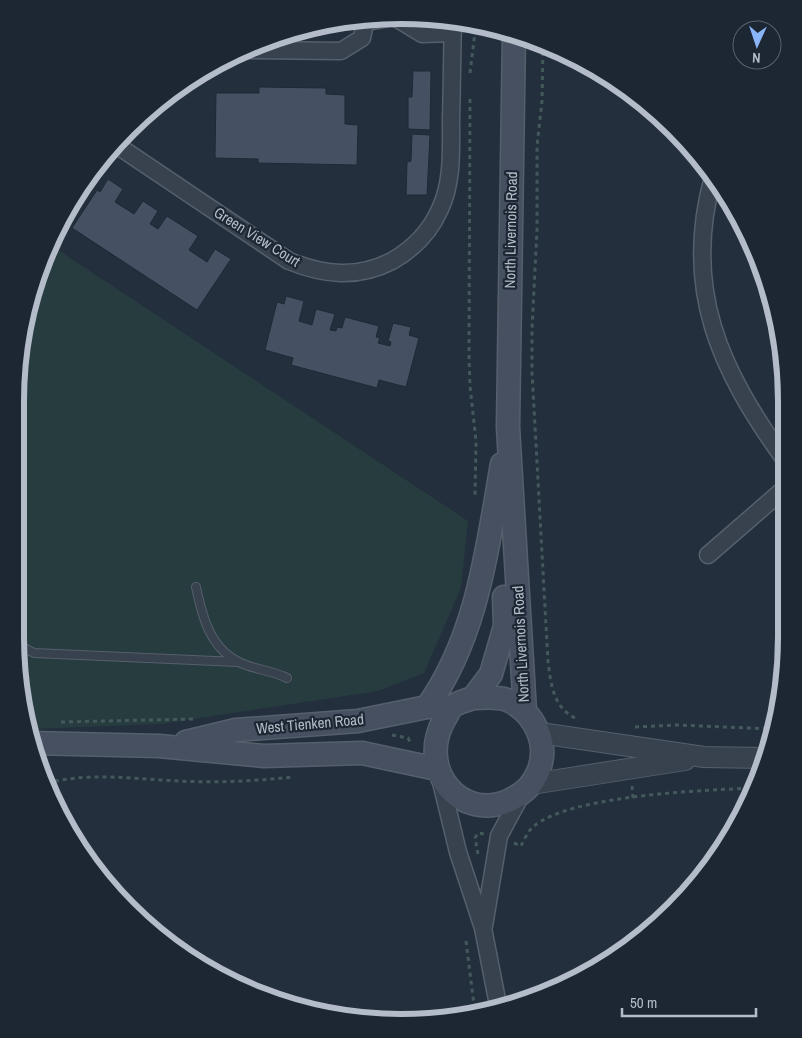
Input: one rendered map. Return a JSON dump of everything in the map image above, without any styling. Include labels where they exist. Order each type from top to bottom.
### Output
[{"type":"main road","name":"North Livernois Road","points":[[514,42],[508,427],[526,712]]},
{"type":"main road","name":"North Livernois Road","points":[[473,698],[491,674],[505,626],[500,547],[484,507],[508,427]]},
{"type":"main road","points":[[427,707],[463,642],[482,577],[484,507]]},
{"type":"main road","points":[[473,698],[507,700],[526,712],[540,733],[543,748],[542,764],[527,789],[500,805],[476,804],[455,794],[438,772],[434,753],[437,734],[452,707],[473,698]]},
{"type":"main road","name":"West Tienken Road","points":[[168,747],[236,730],[358,721],[427,707],[452,707]]},
{"type":"main road","name":"West Tienken Road","points":[[40,743],[168,747],[264,756],[362,753],[438,772]]},
{"type":"street","points":[[406,24],[422,34],[452,27]]},
{"type":"street","points":[[262,50],[341,51],[362,38],[365,26]]},
{"type":"street","name":"Green View Court","points":[[121,148],[290,261],[312,270],[334,274],[360,273],[383,265],[407,252],[425,235],[441,209],[450,169],[453,27]]},
{"type":"street","points":[[711,186],[702,231],[702,288],[713,328],[729,372],[778,451]]},
{"type":"street","points":[[708,555],[778,494]]},
{"type":"street","points":[[540,733],[704,757],[758,758]]},
{"type":"street","points":[[483,928],[499,836],[527,789],[704,757]]},
{"type":"street","points":[[438,772],[458,852],[483,928],[497,1001]]},
{"type":"lane","points":[[196,587],[201,612],[212,638],[238,662]]},
{"type":"lane","points":[[24,648],[34,653],[238,662],[276,672],[287,678]]},
{"type":"path","points":[[470,83],[475,31]]},
{"type":"path","points":[[543,51],[542,101],[537,146],[537,230],[532,329],[532,372],[548,662],[556,701],[567,714],[576,718]]},
{"type":"path","points":[[470,93],[470,386],[484,507]]},
{"type":"path","points":[[386,715],[390,734],[411,741],[404,762]]},
{"type":"path","points":[[59,722],[200,718]]},
{"type":"path","points":[[628,727],[677,725],[767,729]]},
{"type":"path","points":[[52,782],[63,779],[99,777],[205,782],[254,781],[298,776]]},
{"type":"path","points":[[499,836],[521,846],[532,827],[556,814],[604,802],[670,793],[746,789]]},
{"type":"path","points":[[465,935],[472,970],[475,1007]]},
{"type":"green space","points":[[56,249],[468,521],[461,588],[424,673],[378,691],[161,724],[35,729],[31,711],[27,686],[24,637],[25,376],[31,327],[44,280]]},
{"type":"building","points":[[413,71],[431,71],[430,130],[408,129],[408,97],[412,97]]},
{"type":"building","points":[[259,87],[326,88],[326,94],[345,95],[345,124],[358,125],[357,165],[258,163],[258,159],[215,158],[216,93],[259,93]]},
{"type":"building","points":[[412,134],[430,135],[427,195],[406,195],[407,162],[411,161]]},
{"type":"building","points":[[108,179],[123,189],[115,202],[134,214],[143,201],[158,211],[150,224],[158,229],[167,216],[198,236],[189,250],[207,262],[215,249],[231,259],[197,310],[72,228],[97,190],[100,192]]},
{"type":"building","points":[[286,296],[304,301],[299,321],[312,325],[316,309],[335,314],[330,330],[336,331],[337,327],[342,328],[345,317],[379,326],[376,337],[380,338],[378,343],[390,346],[391,342],[388,341],[393,323],[411,327],[409,335],[419,338],[406,387],[379,380],[377,388],[291,365],[293,358],[265,350],[277,302],[284,304]]}]
